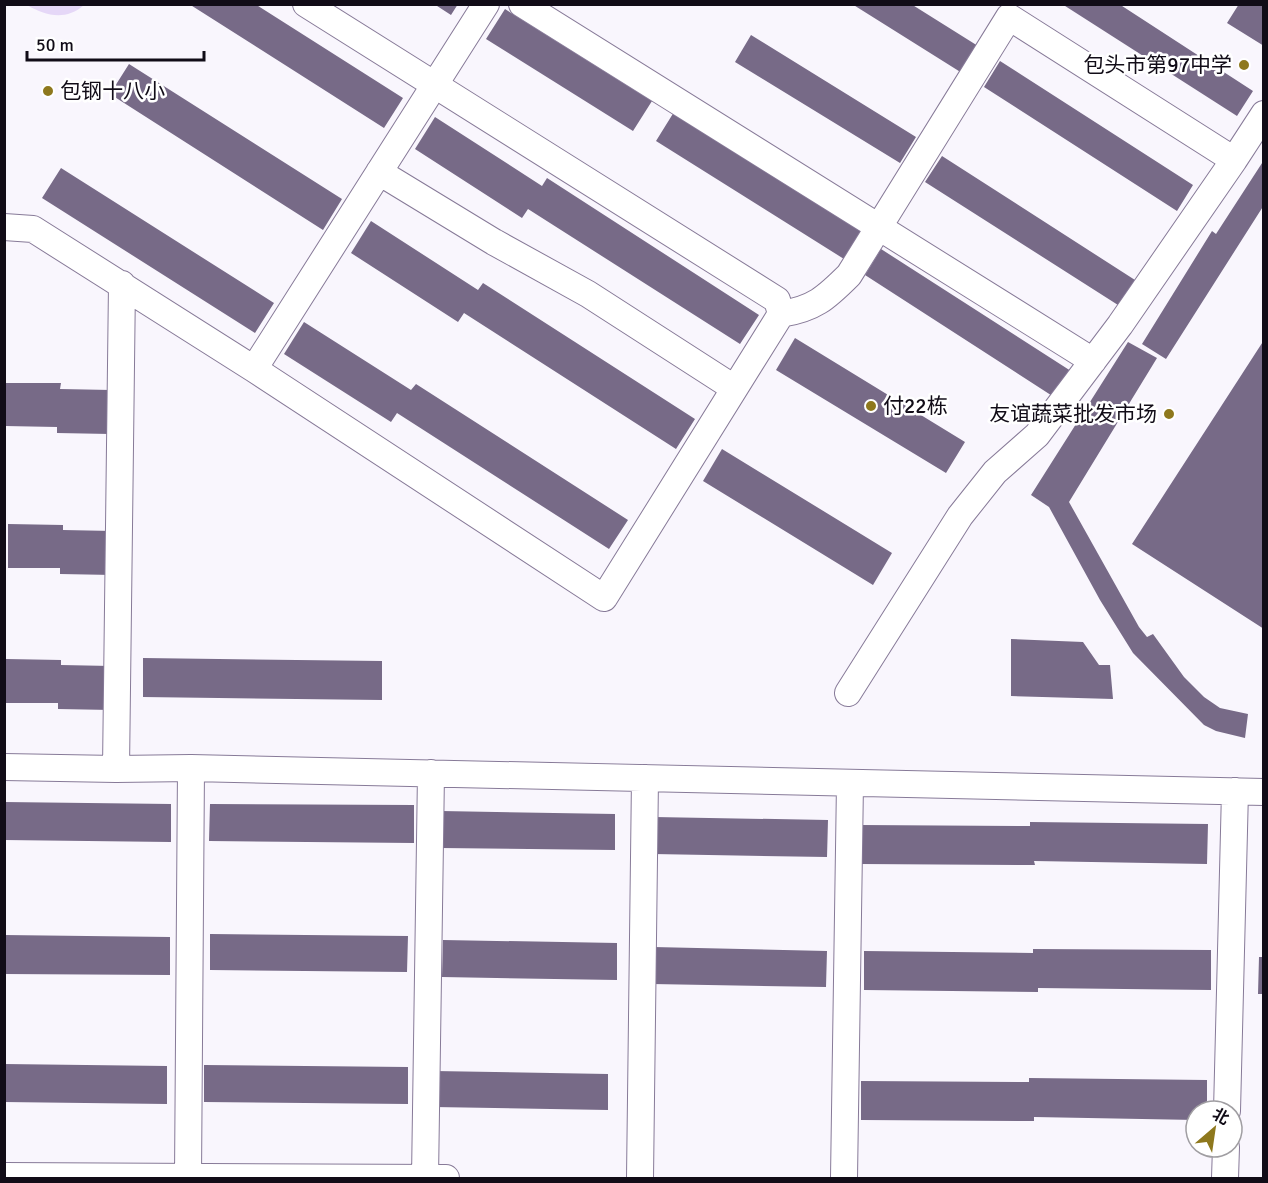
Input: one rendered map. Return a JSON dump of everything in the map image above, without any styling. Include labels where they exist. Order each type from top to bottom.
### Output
[{"type":"street","points":[[4,227],[33,229],[122,284],[604,598],[781,314],[777,300],[306,4]]},
{"type":"street","points":[[254,369],[486,4]]},
{"type":"street","points":[[522,4],[1093,361]]},
{"type":"street","points":[[781,314],[802,311],[829,295],[849,275],[1009,16],[1234,160]]},
{"type":"street","points":[[848,693],[960,516],[995,472],[1037,435],[1093,361],[1234,160],[1263,114]]},
{"type":"street","points":[[379,172],[494,242],[588,294],[734,388]]},
{"type":"street","points":[[116,769],[122,284]]},
{"type":"street","points":[[4,767],[191,768],[1263,792]]},
{"type":"street","points":[[188,1177],[191,768]]},
{"type":"street","points":[[425,1178],[431,773]]},
{"type":"street","points":[[640,1179],[645,778]]},
{"type":"street","points":[[844,1179],[850,783]]},
{"type":"street","points":[[1227,1099],[1235,791]]},
{"type":"street","points":[[1226,1159],[1226,1179]]},
{"type":"street","points":[[4,1176],[446,1179]]},
{"type":"shaded area","points":[[27,5],[84,5],[70,13],[56,15],[41,12]]},
{"type":"building","points":[[189,4],[255,4],[403,98],[384,128]]},
{"type":"building","points":[[434,4],[458,4],[451,15]]},
{"type":"building","points":[[852,4],[911,4],[978,46],[962,73]]},
{"type":"building","points":[[1062,4],[1119,4],[1253,91],[1237,116]]},
{"type":"building","points":[[1239,4],[1264,4],[1264,46],[1227,23]]},
{"type":"building","points":[[505,9],[652,101],[633,131],[486,39]]},
{"type":"building","points":[[751,35],[916,137],[900,163],[735,62]]},
{"type":"building","points":[[1000,61],[1193,185],[1177,211],[984,87]]},
{"type":"building","points":[[129,64],[342,199],[323,230],[110,94]]},
{"type":"building","points":[[674,112],[862,231],[844,259],[656,141]]},
{"type":"building","points":[[435,117],[542,186],[547,178],[759,315],[740,344],[528,209],[522,218],[415,149]]},
{"type":"building","points":[[942,156],[1135,280],[1118,305],[925,182]]},
{"type":"building","points":[[1264,160],[1264,205],[1166,359],[1142,344],[1212,231],[1216,234]]},
{"type":"building","points":[[61,168],[274,303],[255,333],[42,198]]},
{"type":"building","points":[[371,221],[478,290],[483,283],[695,419],[676,449],[464,313],[458,322],[351,253]]},
{"type":"building","points":[[881,249],[1074,373],[1057,399],[865,275]]},
{"type":"building","points":[[304,322],[411,390],[416,384],[628,520],[609,549],[397,413],[391,422],[284,354]]},
{"type":"building","name":"付22栋","points":[[795,338],[965,442],[946,473],[776,370]]},
{"type":"building","points":[[1264,340],[1264,629],[1132,544]]},
{"type":"building","points":[[1128,342],[1157,358],[1069,502],[1139,627],[1147,637],[1153,634],[1184,677],[1204,697],[1220,708],[1248,714],[1245,738],[1216,731],[1204,725],[1133,653],[1100,600],[1049,507],[1031,495]]},
{"type":"building","points":[[6,383],[61,383],[60,389],[111,390],[110,434],[57,433],[57,427],[5,426]]},
{"type":"building","points":[[722,449],[892,553],[873,585],[703,481]]},
{"type":"building","points":[[8,524],[63,525],[63,530],[113,531],[113,575],[60,574],[60,568],[8,568]]},
{"type":"building","points":[[1011,639],[1083,642],[1099,665],[1110,665],[1113,699],[1011,696]]},
{"type":"building","points":[[143,658],[382,661],[382,700],[143,697]]},
{"type":"building","points":[[6,659],[61,660],[61,665],[111,666],[111,710],[58,709],[58,703],[6,703]]},
{"type":"building","points":[[4,802],[171,804],[171,842],[4,840]]},
{"type":"building","points":[[210,804],[414,805],[414,843],[209,841]]},
{"type":"building","points":[[441,811],[615,814],[615,850],[441,848]]},
{"type":"building","points":[[654,817],[828,820],[827,857],[653,854]]},
{"type":"building","points":[[1030,822],[1208,824],[1207,864],[1034,861],[1035,865],[861,864],[861,825],[1030,826]]},
{"type":"building","points":[[210,934],[408,936],[407,972],[210,970]]},
{"type":"building","points":[[4,935],[170,937],[170,975],[4,974]]},
{"type":"building","points":[[443,940],[617,943],[617,980],[442,977]]},
{"type":"building","points":[[653,947],[827,951],[826,987],[652,984]]},
{"type":"building","points":[[1033,949],[1211,950],[1211,990],[1038,988],[1038,992],[864,990],[864,951],[1033,953]]},
{"type":"building","points":[[1259,957],[1264,957],[1264,994],[1258,994]]},
{"type":"building","points":[[4,1064],[167,1066],[167,1104],[4,1102]]},
{"type":"building","points":[[204,1065],[408,1067],[408,1104],[204,1102]]},
{"type":"building","points":[[434,1071],[608,1074],[608,1110],[434,1107]]},
{"type":"building","points":[[1029,1078],[1207,1080],[1207,1099],[1184,1099],[1184,1120],[1034,1117],[1034,1121],[861,1120],[861,1081],[1029,1082]]},
{"type":"place","name":"包头市第97中学","points":[[1244,65]]},
{"type":"place","name":"包钢十八小","points":[[48,91]]},
{"type":"place","name":"付22栋","points":[[871,406]]},
{"type":"place","name":"友谊蔬菜批发市场","points":[[1169,414]]}]
